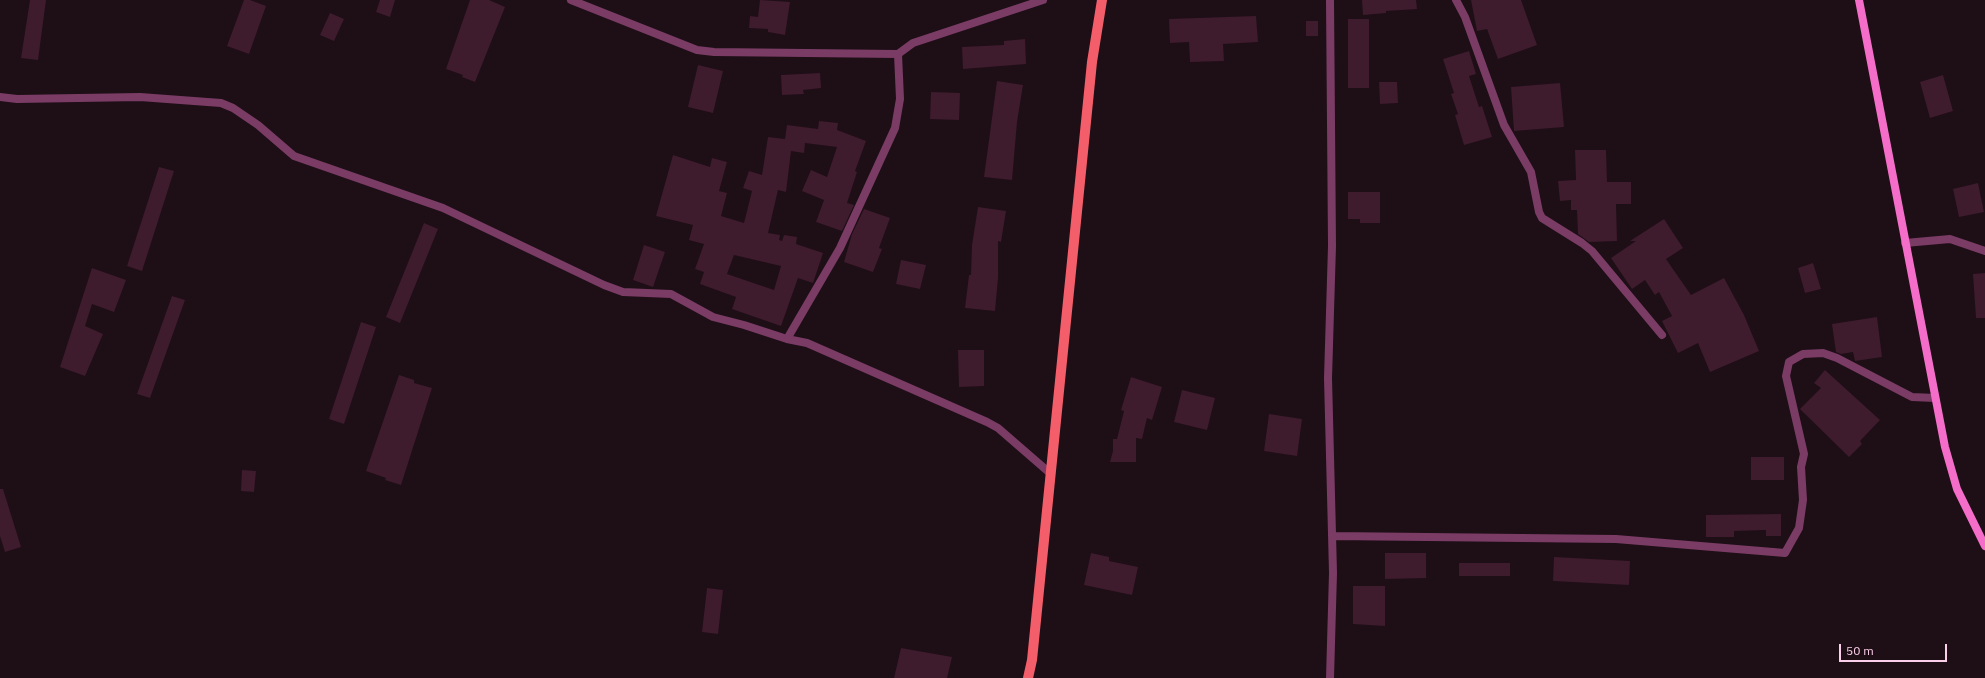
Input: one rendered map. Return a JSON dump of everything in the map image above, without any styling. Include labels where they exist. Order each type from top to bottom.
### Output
[{"type":"main road","points":[[1028,678],[1032,660],[1092,62],[1102,0]]},
{"type":"main road","points":[[1859,0],[1935,398],[1950,469],[1965,506],[1985,546]]},
{"type":"street","points":[[571,0],[697,50],[714,52],[898,54],[913,43],[1043,0]]},
{"type":"street","points":[[1330,0],[1332,184],[1328,378],[1333,573],[1330,678]]},
{"type":"street","points":[[1456,0],[1466,18],[1504,125],[1531,172],[1539,212],[1542,218],[1582,242],[1592,251],[1662,335]]},
{"type":"street","points":[[788,339],[840,248],[895,128],[900,99],[898,54]]},
{"type":"street","points":[[0,97],[17,99],[140,97],[221,103],[233,108],[258,125],[294,156],[443,208],[604,285],[623,292],[671,294],[713,317],[813,346],[987,422],[998,428],[1051,474]]},
{"type":"street","points":[[1905,243],[1950,239],[1985,251]]},
{"type":"street","points":[[1332,536],[1616,539],[1785,553],[1799,528],[1803,500],[1801,467],[1804,454],[1786,376],[1789,362],[1803,354],[1823,353],[1837,358],[1912,397],[1935,398]]},
{"type":"building","points":[[30,0],[46,0],[38,60],[21,58]]},
{"type":"building","points":[[244,0],[250,0],[266,6],[249,54],[227,46]]},
{"type":"building","points":[[380,0],[395,0],[390,17],[376,12]]},
{"type":"building","points":[[470,0],[489,0],[505,7],[475,82],[462,77],[463,75],[446,69]]},
{"type":"building","points":[[760,0],[790,2],[785,35],[768,32],[768,29],[749,28],[750,16],[758,17]]},
{"type":"building","points":[[1362,0],[1416,0],[1417,9],[1386,11],[1386,13],[1363,15]]},
{"type":"building","points":[[1471,0],[1521,0],[1537,45],[1498,59],[1487,29],[1477,31]]},
{"type":"building","points":[[330,13],[344,19],[334,41],[320,35]]},
{"type":"building","points":[[1256,16],[1258,42],[1223,44],[1224,61],[1190,62],[1189,42],[1170,43],[1169,19]]},
{"type":"building","points":[[1348,19],[1369,19],[1369,88],[1348,88]]},
{"type":"building","points":[[1306,21],[1318,21],[1318,36],[1306,36]]},
{"type":"building","points":[[1025,39],[1026,64],[963,69],[962,47],[1004,45],[1004,41]]},
{"type":"building","points":[[1469,51],[1476,74],[1469,76],[1479,107],[1482,106],[1492,137],[1464,145],[1455,115],[1458,114],[1451,94],[1454,93],[1443,59]]},
{"type":"building","points":[[698,65],[723,71],[713,113],[688,107]]},
{"type":"building","points":[[820,73],[821,88],[803,90],[804,94],[782,95],[781,75]]},
{"type":"building","points":[[1943,75],[1953,111],[1930,118],[1920,82]]},
{"type":"building","points":[[997,81],[1023,85],[1017,122],[1012,180],[984,177]]},
{"type":"building","points":[[1379,82],[1397,82],[1398,103],[1380,104]]},
{"type":"building","points":[[1560,83],[1564,127],[1514,131],[1511,87]]},
{"type":"building","points":[[931,92],[960,93],[959,120],[930,119]]},
{"type":"building","points":[[819,121],[838,123],[837,130],[866,141],[855,171],[857,172],[847,203],[854,205],[842,231],[816,222],[824,200],[802,191],[811,170],[827,177],[837,147],[805,143],[804,153],[791,151],[786,192],[778,190],[768,233],[780,235],[779,240],[782,241],[784,235],[797,237],[796,244],[823,253],[813,283],[798,278],[781,326],[732,309],[736,297],[700,284],[704,272],[695,269],[704,244],[689,240],[693,225],[656,216],[673,155],[710,167],[712,158],[727,162],[719,191],[727,193],[721,216],[744,223],[752,191],[743,188],[749,171],[762,175],[768,137],[785,139],[787,125],[818,129]],"holes":[[[734,255],[781,266],[774,290],[727,274]]]},
{"type":"building","points":[[1575,150],[1606,150],[1607,182],[1631,182],[1631,204],[1616,204],[1617,241],[1589,242],[1578,234],[1577,210],[1571,210],[1571,200],[1560,201],[1558,181],[1576,180]]},
{"type":"building","points":[[159,167],[174,171],[142,271],[127,266]]},
{"type":"building","points":[[1978,183],[1984,212],[1959,217],[1953,189]]},
{"type":"building","points":[[1348,192],[1380,192],[1380,223],[1360,223],[1360,219],[1348,219]]},
{"type":"building","points":[[978,207],[1006,211],[1001,242],[998,241],[998,278],[995,311],[965,308],[969,275],[971,275],[972,245]]},
{"type":"building","points":[[864,209],[890,218],[879,248],[882,249],[873,272],[844,262],[852,234]]},
{"type":"building","points":[[1664,219],[1683,248],[1666,259],[1691,295],[1724,278],[1744,315],[1759,351],[1710,372],[1698,343],[1678,353],[1662,321],[1672,316],[1659,292],[1655,295],[1645,280],[1632,289],[1611,258],[1636,241],[1630,241]]},
{"type":"building","points":[[424,223],[438,229],[400,323],[386,317]]},
{"type":"building","points":[[644,245],[665,252],[653,287],[633,280]]},
{"type":"building","points":[[901,260],[926,265],[920,289],[896,284]]},
{"type":"building","points":[[1813,263],[1821,289],[1805,293],[1798,268]]},
{"type":"building","points":[[92,268],[126,280],[114,312],[92,304],[85,326],[103,334],[85,376],[60,367]]},
{"type":"building","points":[[1985,273],[1985,318],[1976,318],[1973,274]]},
{"type":"building","points":[[172,296],[185,300],[150,398],[137,394]]},
{"type":"building","points":[[1877,317],[1882,357],[1855,361],[1853,352],[1841,354],[1836,352],[1832,324]]},
{"type":"building","points":[[361,322],[376,327],[344,424],[329,419]]},
{"type":"building","points":[[958,350],[984,350],[984,386],[959,387]]},
{"type":"building","points":[[1825,370],[1880,420],[1860,441],[1862,444],[1849,457],[1800,409],[1821,388],[1814,383]]},
{"type":"building","points":[[399,375],[414,380],[414,383],[432,388],[401,485],[385,480],[386,478],[366,471]]},
{"type":"building","points":[[1131,377],[1162,387],[1152,420],[1147,418],[1142,439],[1136,438],[1136,462],[1110,462],[1113,451],[1113,439],[1117,439],[1124,411],[1121,410]]},
{"type":"building","points":[[1182,390],[1215,398],[1207,430],[1174,422]]},
{"type":"building","points":[[1269,414],[1302,419],[1297,456],[1264,451]]},
{"type":"building","points":[[1751,457],[1784,457],[1784,480],[1751,480]]},
{"type":"building","points":[[242,470],[256,471],[254,492],[241,491]]},
{"type":"building","points":[[0,489],[3,489],[21,547],[5,552],[0,536]]},
{"type":"building","points":[[1781,514],[1781,536],[1766,536],[1766,530],[1734,531],[1734,537],[1706,537],[1706,515]]},
{"type":"building","points":[[1091,553],[1109,557],[1109,561],[1138,567],[1132,595],[1084,585]]},
{"type":"building","points":[[1385,553],[1426,553],[1426,578],[1385,579]]},
{"type":"building","points":[[1554,557],[1630,561],[1629,585],[1553,581]]},
{"type":"building","points":[[1459,563],[1510,563],[1510,576],[1459,576]]},
{"type":"building","points":[[1353,586],[1385,586],[1385,626],[1353,624]]},
{"type":"building","points":[[707,588],[723,590],[718,634],[702,632]]},
{"type":"building","points":[[901,648],[952,657],[947,678],[894,678]]}]
